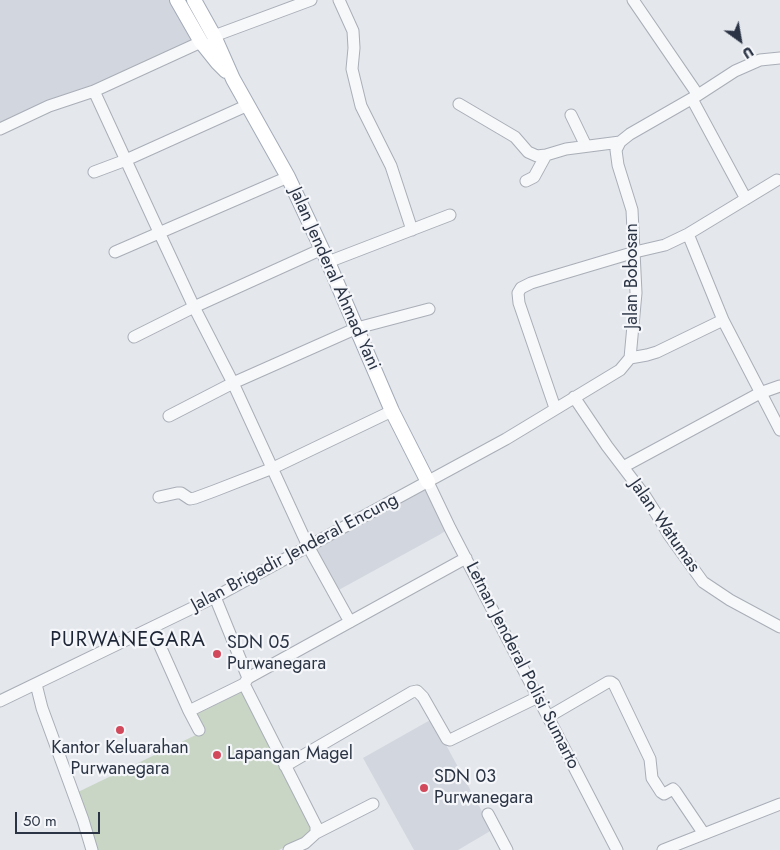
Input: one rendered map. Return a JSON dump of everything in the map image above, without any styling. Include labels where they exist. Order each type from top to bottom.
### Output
[{"type":"main road","points":[[177,0],[201,42],[233,79]]},
{"type":"main road","points":[[194,0],[214,36],[233,79]]},
{"type":"main road","name":"Jalan Jenderal Ahmad Yani","points":[[233,79],[288,177],[325,256],[392,411],[428,482]]},
{"type":"street","points":[[214,36],[311,0]]},
{"type":"street","points":[[339,0],[354,31],[352,69],[361,106],[391,166],[412,230]]},
{"type":"street","points":[[634,0],[695,97],[746,199]]},
{"type":"street","points":[[0,129],[49,106],[94,91],[201,42]]},
{"type":"street","points":[[459,104],[515,137],[528,152],[537,156],[546,155],[566,148],[620,142],[630,134],[695,97],[735,71],[760,60],[780,58]]},
{"type":"street","points":[[94,91],[194,307],[234,383],[274,468],[308,546],[350,622]]},
{"type":"street","points":[[94,172],[126,160],[248,105]]},
{"type":"street","points":[[572,115],[586,146]]},
{"type":"street","name":"Jalan Bobosan","points":[[620,142],[616,155],[632,210],[635,252],[636,293],[630,358]]},
{"type":"street","points":[[526,181],[534,176],[546,155]]},
{"type":"street","points":[[115,252],[288,177]]},
{"type":"street","points":[[556,408],[518,302],[518,293],[521,288],[531,283],[665,245],[688,234],[777,180]]},
{"type":"street","points":[[134,337],[194,307],[325,256],[412,230],[450,216]]},
{"type":"street","points":[[688,234],[723,320],[780,430]]},
{"type":"street","points":[[168,416],[234,383],[357,328],[429,309]]},
{"type":"street","points":[[428,482],[506,439],[620,370],[630,358],[647,356],[657,352],[723,320]]},
{"type":"street","points":[[623,467],[760,393],[780,386]]},
{"type":"street","name":"Jalan Watumas","points":[[574,397],[703,582],[730,600],[780,627]]},
{"type":"street","points":[[159,497],[181,493],[190,499],[195,498],[274,468],[392,411]]},
{"type":"street","name":"Jalan Brigadir Jenderal Encung","points":[[0,701],[186,612],[428,482]]},
{"type":"street","name":"Letnan Jenderal Polisi Sumarto","points":[[428,482],[617,850]]},
{"type":"street","points":[[189,711],[466,558]]},
{"type":"street","points":[[215,597],[246,681],[285,766],[314,819],[316,833]]},
{"type":"street","points":[[152,628],[198,730]]},
{"type":"street","points":[[548,717],[608,682],[614,684],[650,759],[652,778],[664,794],[675,791],[704,834]]},
{"type":"street","points":[[36,684],[42,708],[92,850]]},
{"type":"street","points":[[285,766],[412,692],[417,691],[423,697],[447,739],[450,740],[538,697]]},
{"type":"street","points":[[289,850],[307,846],[316,833],[373,804]]},
{"type":"street","points":[[662,850],[780,804]]},
{"type":"street","points":[[488,814],[506,850]]},
{"type":"shaded area","points":[[0,0],[177,0],[201,42],[0,129]]},
{"type":"shaded area","points":[[428,482],[450,528],[335,592],[308,546]]},
{"type":"shaded area","name":"SDN 03 Purwanegara","points":[[432,719],[492,830],[458,850],[414,850],[363,758]]},
{"type":"green space","name":"Lapangan Magel","points":[[245,690],[303,804],[312,833],[279,850],[97,850],[78,792],[202,732],[195,715]]},
{"type":"place","name":"SDN 05 Purwanegara","points":[[217,654]]},
{"type":"place","name":"Kantor Keluarahan Purwanegara","points":[[120,730]]},
{"type":"place","name":"Lapangan Magel","points":[[217,755]]},
{"type":"place","name":"SDN 03 Purwanegara","points":[[424,788]]},
{"type":"district","name":"PURWANEGARA","points":[[128,641]]}]
